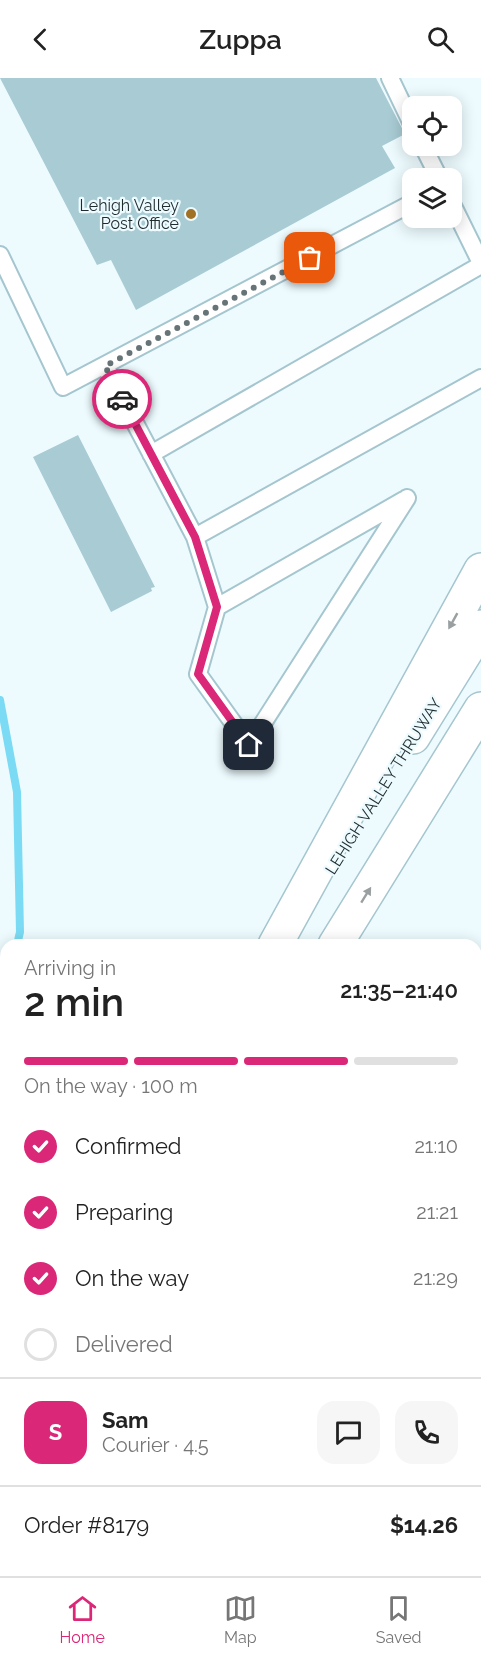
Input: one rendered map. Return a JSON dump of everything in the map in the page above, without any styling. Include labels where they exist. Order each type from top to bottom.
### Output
[{"type":"highway","points":[[278,939],[481,570]]},
{"type":"highway","name":"LEHIGH VALLEY THRUWAY","points":[[289,939],[481,627]]},
{"type":"highway","points":[[339,939],[481,709]]},
{"type":"lane","points":[[390,78],[402,103]]},
{"type":"lane","points":[[0,255],[63,387],[402,208]]},
{"type":"lane","points":[[151,454],[481,264],[462,225]]},
{"type":"lane","points":[[105,366],[195,537],[217,607],[198,674],[249,745],[407,498],[217,607]]},
{"type":"lane","points":[[195,537],[481,378]]},
{"type":"building","name":"Lehigh Valley Post Office","points":[[0,78],[376,78],[402,128],[402,136],[382,146],[395,168],[136,310],[111,260],[97,265]]},
{"type":"building","points":[[78,435],[155,587],[151,588],[152,591],[111,612],[33,457]]},
{"type":"waterway","points":[[0,700],[17,792],[18,939]]},
{"type":"way so far","points":[[122,399],[105,366],[310,258]]},
{"type":"place","name":"Lehigh Valley Post Office","points":[[191,214]]},
{"type":"route","points":[[122,399],[195,537],[217,607],[198,674],[249,745]]}]
